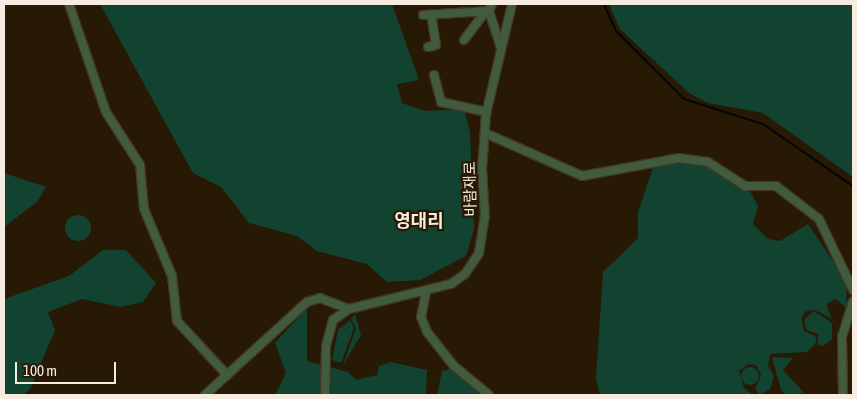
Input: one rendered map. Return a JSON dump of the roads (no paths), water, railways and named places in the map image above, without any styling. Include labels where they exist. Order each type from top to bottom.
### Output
[{"type":"street","points":[[68,4],[106,112],[140,165],[144,209],[172,276],[176,321],[227,376]]},
{"type":"street","name":"바람재로","points":[[349,309],[426,292],[465,274],[479,253],[485,217],[486,112],[512,4]]},
{"type":"street","points":[[489,9],[501,48]]},
{"type":"street","points":[[422,15],[489,9]]},
{"type":"street","points":[[464,40],[489,9]]},
{"type":"street","points":[[428,47],[436,45],[431,15]]},
{"type":"street","points":[[434,75],[441,102],[486,112]]},
{"type":"street","points":[[485,133],[582,176],[679,158],[708,162],[746,186],[776,186],[818,219],[853,290]]},
{"type":"street","points":[[426,292],[421,317],[427,332],[454,366],[489,395]]},
{"type":"street","points":[[205,395],[307,302],[320,298],[349,309],[328,330],[325,395]]},
{"type":"street","points":[[843,395],[842,337],[853,302]]},
{"type":"waterway","points":[[604,4],[616,31],[684,99],[763,124],[853,186]]},
{"type":"district","name":"영대리","points":[[419,221]]}]
